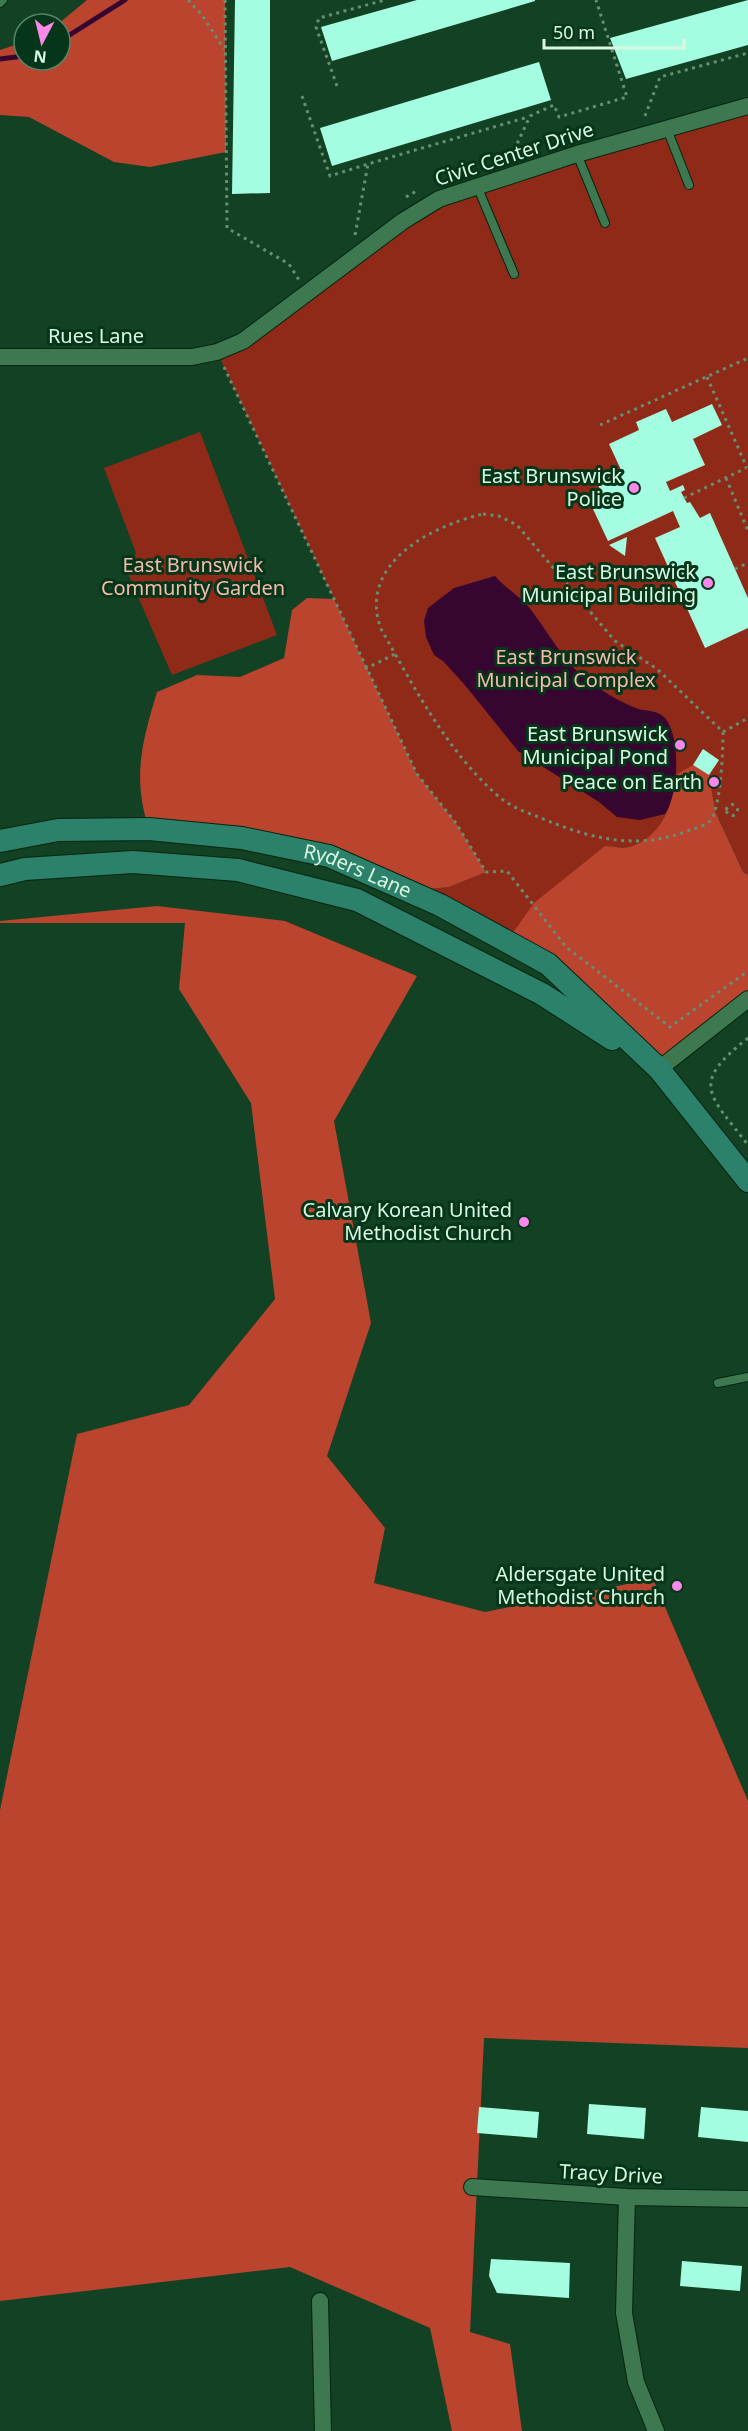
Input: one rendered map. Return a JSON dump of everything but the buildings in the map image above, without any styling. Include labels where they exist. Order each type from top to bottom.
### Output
[{"type":"main road","name":"Ryders Lane","points":[[0,841],[58,830],[149,829],[242,838],[329,856],[440,905],[548,964],[659,1069],[748,1182]]},
{"type":"main road","name":"Ryders Lane","points":[[0,875],[25,869],[133,862],[238,870],[357,900],[542,994],[659,1069]]},
{"type":"street","name":"Civic Center Drive","points":[[192,357],[217,352],[243,340],[403,221],[439,199],[577,154],[748,106]]},
{"type":"street","name":"Rues Lane","points":[[0,357],[192,357]]},
{"type":"street","points":[[659,1069],[748,999]]},
{"type":"street","name":"Tracy Drive","points":[[472,2187],[627,2197],[748,2199]]},
{"type":"street","points":[[627,2197],[624,2313],[636,2382],[656,2431]]},
{"type":"street","points":[[320,2301],[323,2431]]},
{"type":"lane","points":[[667,129],[689,185]]},
{"type":"lane","points":[[577,154],[605,223]]},
{"type":"lane","points":[[477,186],[514,274]]},
{"type":"lane","points":[[718,1383],[748,1377]]},
{"type":"path","points":[[188,0],[202,15],[225,50]]},
{"type":"path","points":[[225,0],[227,228],[289,264],[300,282]]},
{"type":"path","points":[[337,86],[316,27],[319,18],[385,0]]},
{"type":"path","points":[[302,96],[330,176],[530,116],[554,105],[559,117],[627,97],[596,0]]},
{"type":"path","points":[[641,125],[660,78],[748,53]]},
{"type":"path","points":[[507,166],[530,116]]},
{"type":"path","points":[[363,233],[355,240],[368,164]]},
{"type":"path","points":[[404,198],[412,192],[423,189]]},
{"type":"path","points":[[217,352],[365,669],[417,774],[456,823],[486,872],[507,871],[566,947],[670,1027],[748,971]]},
{"type":"path","points":[[600,425],[748,358]]},
{"type":"path","points":[[684,498],[747,468],[707,377]]},
{"type":"path","points":[[726,478],[748,531]]},
{"type":"path","points":[[483,514],[499,516],[517,525],[536,544],[615,641],[657,669],[723,732],[723,762],[715,811],[708,823],[678,835],[641,842],[587,836],[514,807],[499,797],[462,762],[395,654],[376,615],[379,592],[388,570],[405,548],[420,538],[467,518],[483,514]]},
{"type":"path","points":[[735,569],[748,562]]},
{"type":"path","points":[[365,669],[395,654]]},
{"type":"path","points":[[723,732],[748,718]]},
{"type":"path","points":[[748,1038],[725,1056],[713,1070],[710,1084],[714,1101],[748,1145]]},
{"type":"green space","name":"East Brunswick Municipal Complex","points":[[748,106],[748,875],[743,872],[718,817],[627,848],[605,846],[507,941],[408,891],[449,887],[486,872],[456,823],[417,774],[217,352],[439,199]]},
{"type":"green space","name":"East Brunswick Community Garden","points":[[200,432],[277,635],[172,675],[126,569],[136,553],[104,468]]},
{"type":"shaded area","points":[[87,0],[225,0],[226,152],[150,167],[114,162],[29,117],[0,115],[0,50],[12,46],[12,72],[72,72],[72,12]]},
{"type":"shaded area","name":"East Brunswick Municipal Pond","points":[[495,576],[528,606],[566,659],[584,678],[626,704],[658,713],[665,718],[674,738],[676,766],[673,793],[665,814],[640,820],[617,817],[599,802],[518,751],[464,684],[443,661],[434,655],[426,637],[424,621],[428,608],[454,588]]},
{"type":"shaded area","points":[[307,598],[334,599],[417,774],[456,823],[486,872],[449,887],[408,891],[329,856],[149,829],[144,811],[140,776],[143,744],[157,692],[197,675],[240,677],[284,658],[292,610]]},
{"type":"shaded area","points":[[693,765],[709,775],[715,811],[743,872],[748,875],[748,999],[659,1069],[507,941],[534,903],[605,846],[629,847],[649,836],[664,819],[672,798],[674,776]]},
{"type":"shaded area","points":[[157,906],[285,921],[417,976],[334,1121],[371,1323],[327,1456],[385,1528],[374,1583],[485,1612],[653,1579],[748,1801],[748,2048],[484,2038],[470,2332],[510,2344],[522,2431],[452,2431],[430,2328],[290,2267],[0,2301],[0,1810],[77,1434],[189,1405],[275,1299],[251,1103],[179,989],[185,923],[0,923],[0,921]]},
{"type":"waterway","points":[[72,33],[125,0]]},
{"type":"waterway","points":[[0,59],[12,58]]},
{"type":"place","name":"East Brunswick Police","points":[[634,488]]},
{"type":"place","name":"East Brunswick Municipal Building","points":[[708,583]]},
{"type":"place","name":"East Brunswick Municipal Pond","points":[[680,745]]},
{"type":"place","name":"Peace on Earth","points":[[714,782]]},
{"type":"place","name":"Calvary Korean United Methodist Church","points":[[524,1222]]},
{"type":"place","name":"Aldersgate United Methodist Church","points":[[677,1586]]}]
